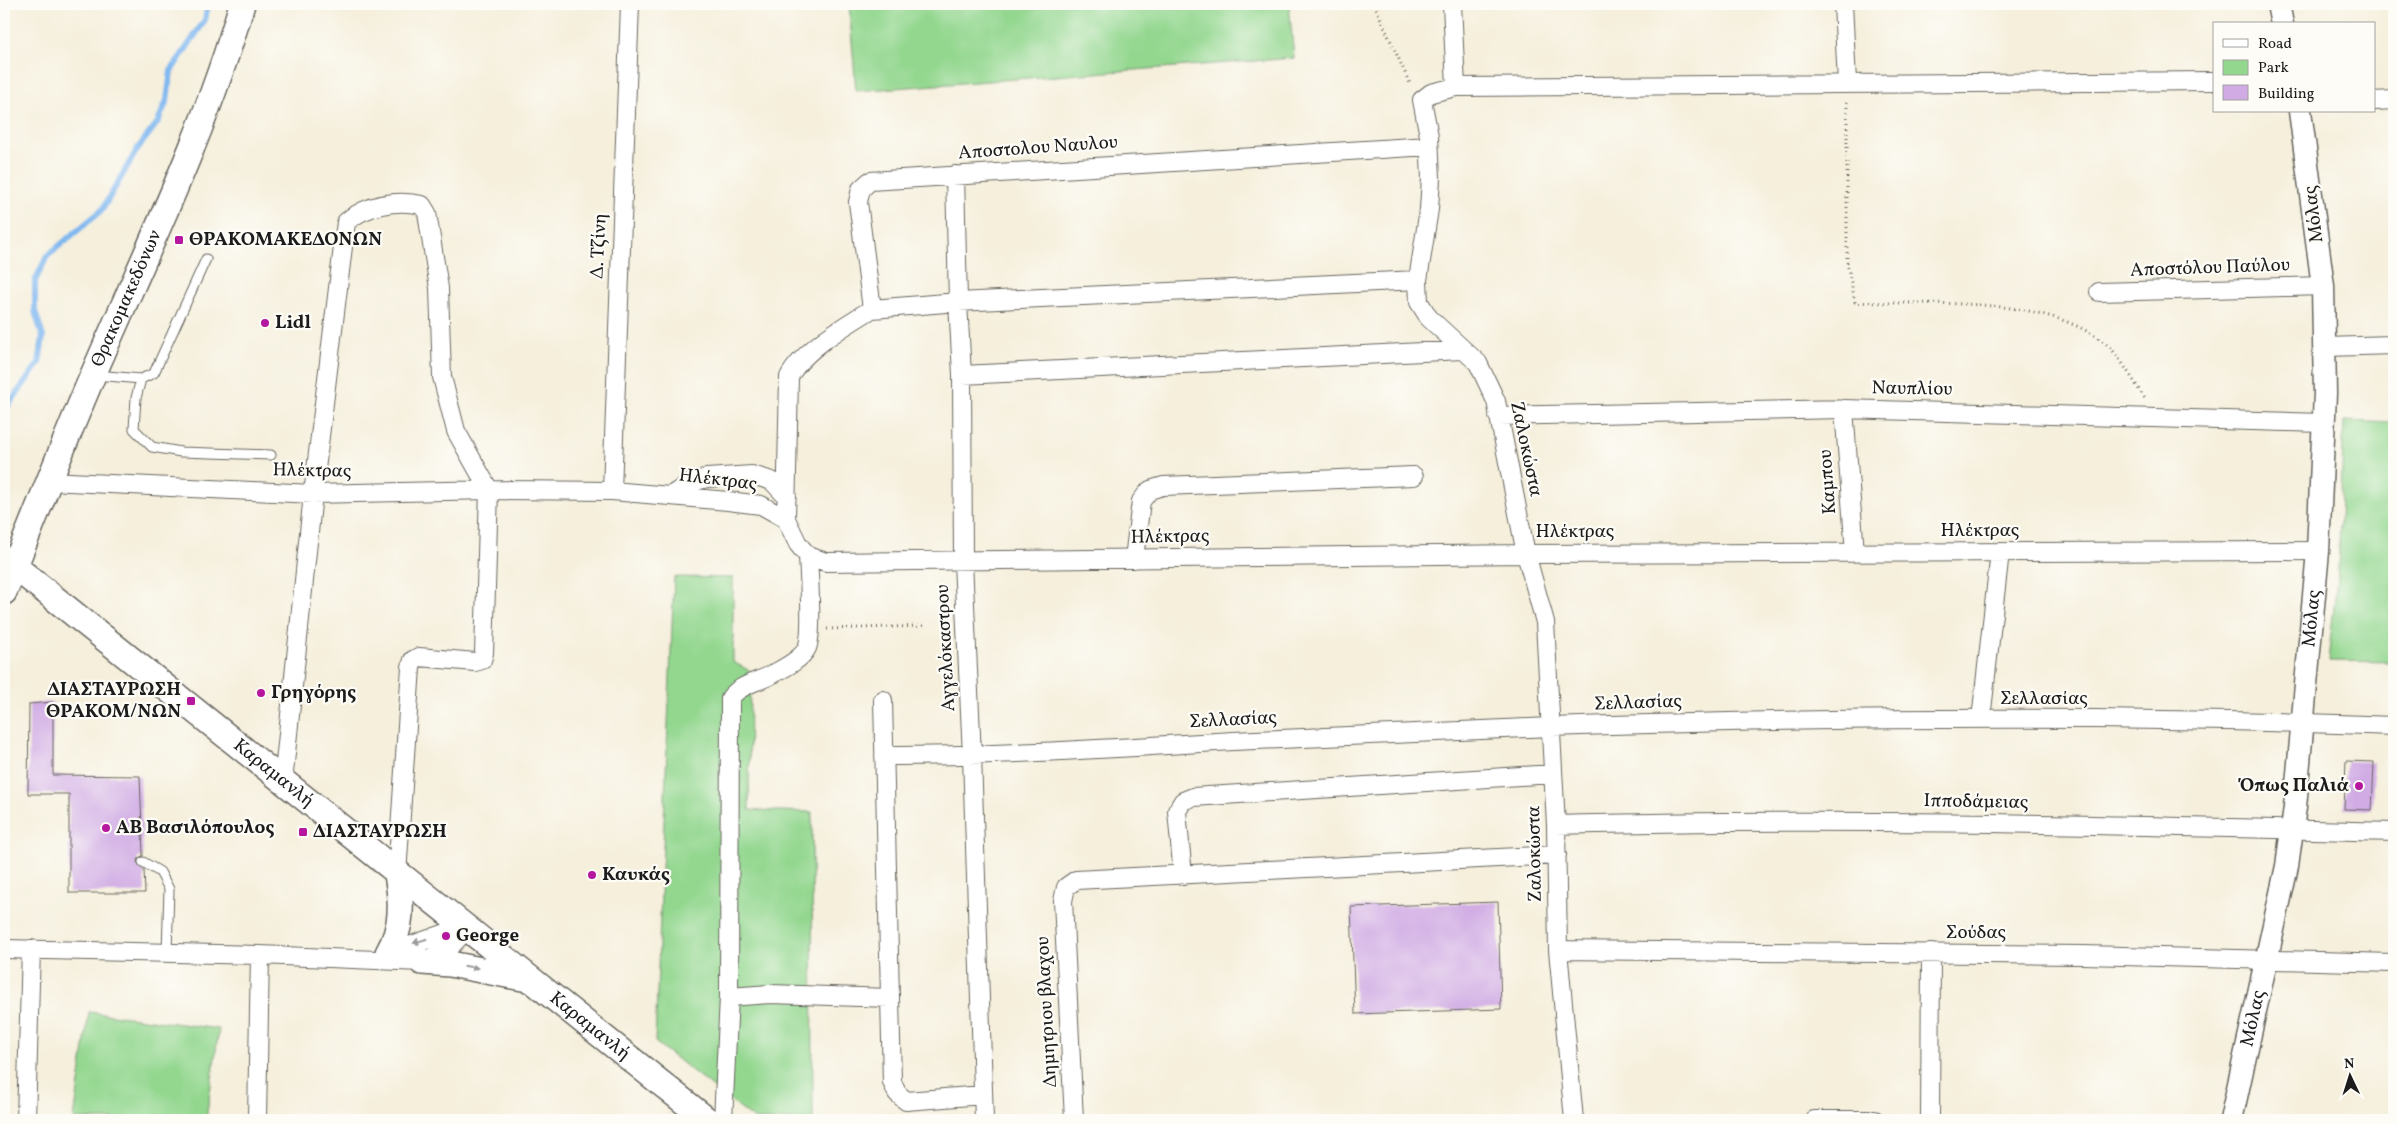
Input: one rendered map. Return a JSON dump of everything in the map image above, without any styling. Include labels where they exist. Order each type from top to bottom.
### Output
[{"type":"main road","name":"Θρακομακεδόνων","points":[[4,592],[9,563],[48,482],[93,375],[185,169],[228,52],[242,4]]},
{"type":"main road","name":"Καραμανλή","points":[[9,563],[398,874],[534,980],[707,1120]]},
{"type":"main road","points":[[380,956],[400,925],[401,910],[398,874]]},
{"type":"main road","points":[[422,962],[450,964],[534,980]]},
{"type":"street","name":"Δ. Τζίνη","points":[[612,491],[630,4]]},
{"type":"street","points":[[1452,4],[1456,87]]},
{"type":"street","points":[[1843,4],[1847,82]]},
{"type":"street","points":[[2278,4],[2282,22]]},
{"type":"street","points":[[1422,100],[1431,93],[1456,87],[1847,82],[2213,81]]},
{"type":"street","name":"Ζαλοκώστα","points":[[1422,100],[1429,146],[1431,178],[1429,209],[1418,280],[1419,302],[1428,318],[1478,363],[1496,401],[1526,554],[1544,622],[1556,825],[1558,950],[1574,1120]]},
{"type":"street","points":[[2376,101],[2394,100]]},
{"type":"street","name":"Μόλας","points":[[2231,1120],[2281,900],[2292,830],[2318,551],[2324,423],[2325,347],[2323,286],[2300,112]]},
{"type":"street","name":"Αποστολου Ναυλου","points":[[872,309],[858,202],[861,189],[870,181],[1429,146]]},
{"type":"street","name":"Αγγελόκαστρου","points":[[954,175],[962,375],[963,562],[972,756],[984,1120]]},
{"type":"street","points":[[283,782],[313,494],[346,222],[357,213],[383,205],[411,203],[422,205],[427,213],[438,288],[442,377],[456,432],[489,490],[484,653],[482,660],[475,662],[419,657],[413,660],[410,667],[398,874]]},
{"type":"street","points":[[723,1120],[729,997],[730,698],[737,689],[773,674],[797,660],[806,648],[809,628],[808,556],[798,544],[786,519],[790,377],[794,367],[835,331],[872,309],[958,302],[1418,280]]},
{"type":"street","name":"Αποστόλου Παύλου","points":[[2099,292],[2323,286]]},
{"type":"street","points":[[2325,347],[2394,345]]},
{"type":"street","points":[[962,375],[1462,350]]},
{"type":"street","name":"Ναυπλίου","points":[[1498,416],[1844,409],[2324,423]]},
{"type":"street","name":"Καμπου","points":[[1844,409],[1855,553]]},
{"type":"street","points":[[670,496],[692,482],[707,478],[752,475],[772,482],[787,497]]},
{"type":"street","points":[[1134,559],[1141,501],[1150,490],[1162,486],[1414,476]]},
{"type":"street","name":"Ηλέκτρας","points":[[48,482],[313,494],[489,490],[612,491],[761,506],[786,519]]},
{"type":"street","name":"Ηλέκτρας","points":[[808,556],[826,562],[963,562],[1526,554],[2318,551]]},
{"type":"street","points":[[1980,719],[2000,552]]},
{"type":"street","points":[[883,700],[892,1082],[896,1093],[906,1101],[983,1094]]},
{"type":"street","name":"Σελλασίας","points":[[884,756],[972,756],[1270,739],[1551,727],[1755,721],[1980,719],[2303,722],[2394,726]]},
{"type":"street","points":[[1553,774],[1194,797],[1183,801],[1177,812],[1182,876],[1556,855]]},
{"type":"street","name":"Ιπποδάμειας","points":[[1556,825],[1683,822],[1912,823],[2394,832]]},
{"type":"street","name":"Δημητριου βλαχου","points":[[1074,1120],[1063,901],[1066,887],[1076,880],[1182,876]]},
{"type":"street","points":[[380,956],[466,926]]},
{"type":"street","points":[[4,949],[380,956],[422,962],[440,955],[454,945],[466,926]]},
{"type":"street","points":[[26,1120],[31,949]]},
{"type":"street","name":"Σούδας","points":[[1558,950],[1931,954],[2394,963]]},
{"type":"street","points":[[1930,1120],[1931,954]]},
{"type":"street","points":[[257,1120],[260,955]]},
{"type":"street","points":[[729,997],[770,994],[890,998]]},
{"type":"street","points":[[1814,1120],[1875,1120]]},
{"type":"lane","points":[[93,375],[141,379],[154,373],[206,259]]},
{"type":"lane","points":[[141,379],[136,398],[134,429],[152,447],[181,452],[271,455]]},
{"type":"lane","points":[[144,862],[160,872],[169,890],[167,952]]},
{"type":"path","points":[[1374,4],[1407,82],[1422,100]]},
{"type":"path","points":[[1847,82],[1847,262],[1855,302],[1983,304],[2049,317],[2084,328],[2108,346],[2159,419]]},
{"type":"path","points":[[809,628],[838,630],[923,626]]},
{"type":"green space","points":[[849,4],[1289,4],[1294,58],[856,91]]},
{"type":"green space","points":[[2344,421],[2394,423],[2394,662],[2328,661],[2338,570]]},
{"type":"green space","points":[[674,577],[733,578],[733,662],[750,671],[749,810],[812,812],[813,1120],[755,1120],[655,1042]]},
{"type":"green space","points":[[89,1012],[219,1029],[206,1120],[74,1119]]},
{"type":"building","name":"ΑΒ Βασιλόπουλος","points":[[53,702],[53,775],[140,776],[143,856],[138,858],[137,862],[144,870],[145,893],[69,893],[69,794],[28,794],[29,704]]},
{"type":"building","name":"Όπως Παλιά","points":[[2346,761],[2374,762],[2372,810],[2344,809]]},
{"type":"building","points":[[1498,902],[1501,1009],[1355,1014],[1351,907]]},
{"type":"waterway","points":[[4,411],[39,363],[43,337],[35,311],[35,281],[47,256],[102,210],[138,148],[158,122],[167,100],[171,71],[205,20],[208,4]]},
{"type":"place","name":"ΘΡΑΚΟΜΑΚΕΔΟΝΩΝ","points":[[179,240]]},
{"type":"place","name":"Lidl","points":[[265,323]]},
{"type":"place","name":"Γρηγόρης","points":[[261,693]]},
{"type":"place","name":"ΔΙΑΣΤΑΥΡΩΣΗ ΘΡΑΚΟΜ/ΝΩΝ","points":[[191,701]]},
{"type":"place","name":"Όπως Παλιά","points":[[2359,786]]},
{"type":"place","name":"ΑΒ Βασιλόπουλος","points":[[106,828]]},
{"type":"place","name":"ΔΙΑΣΤΑΥΡΩΣΗ","points":[[303,832]]},
{"type":"place","name":"Καυκάς","points":[[592,875]]},
{"type":"place","name":"George","points":[[446,936]]}]
